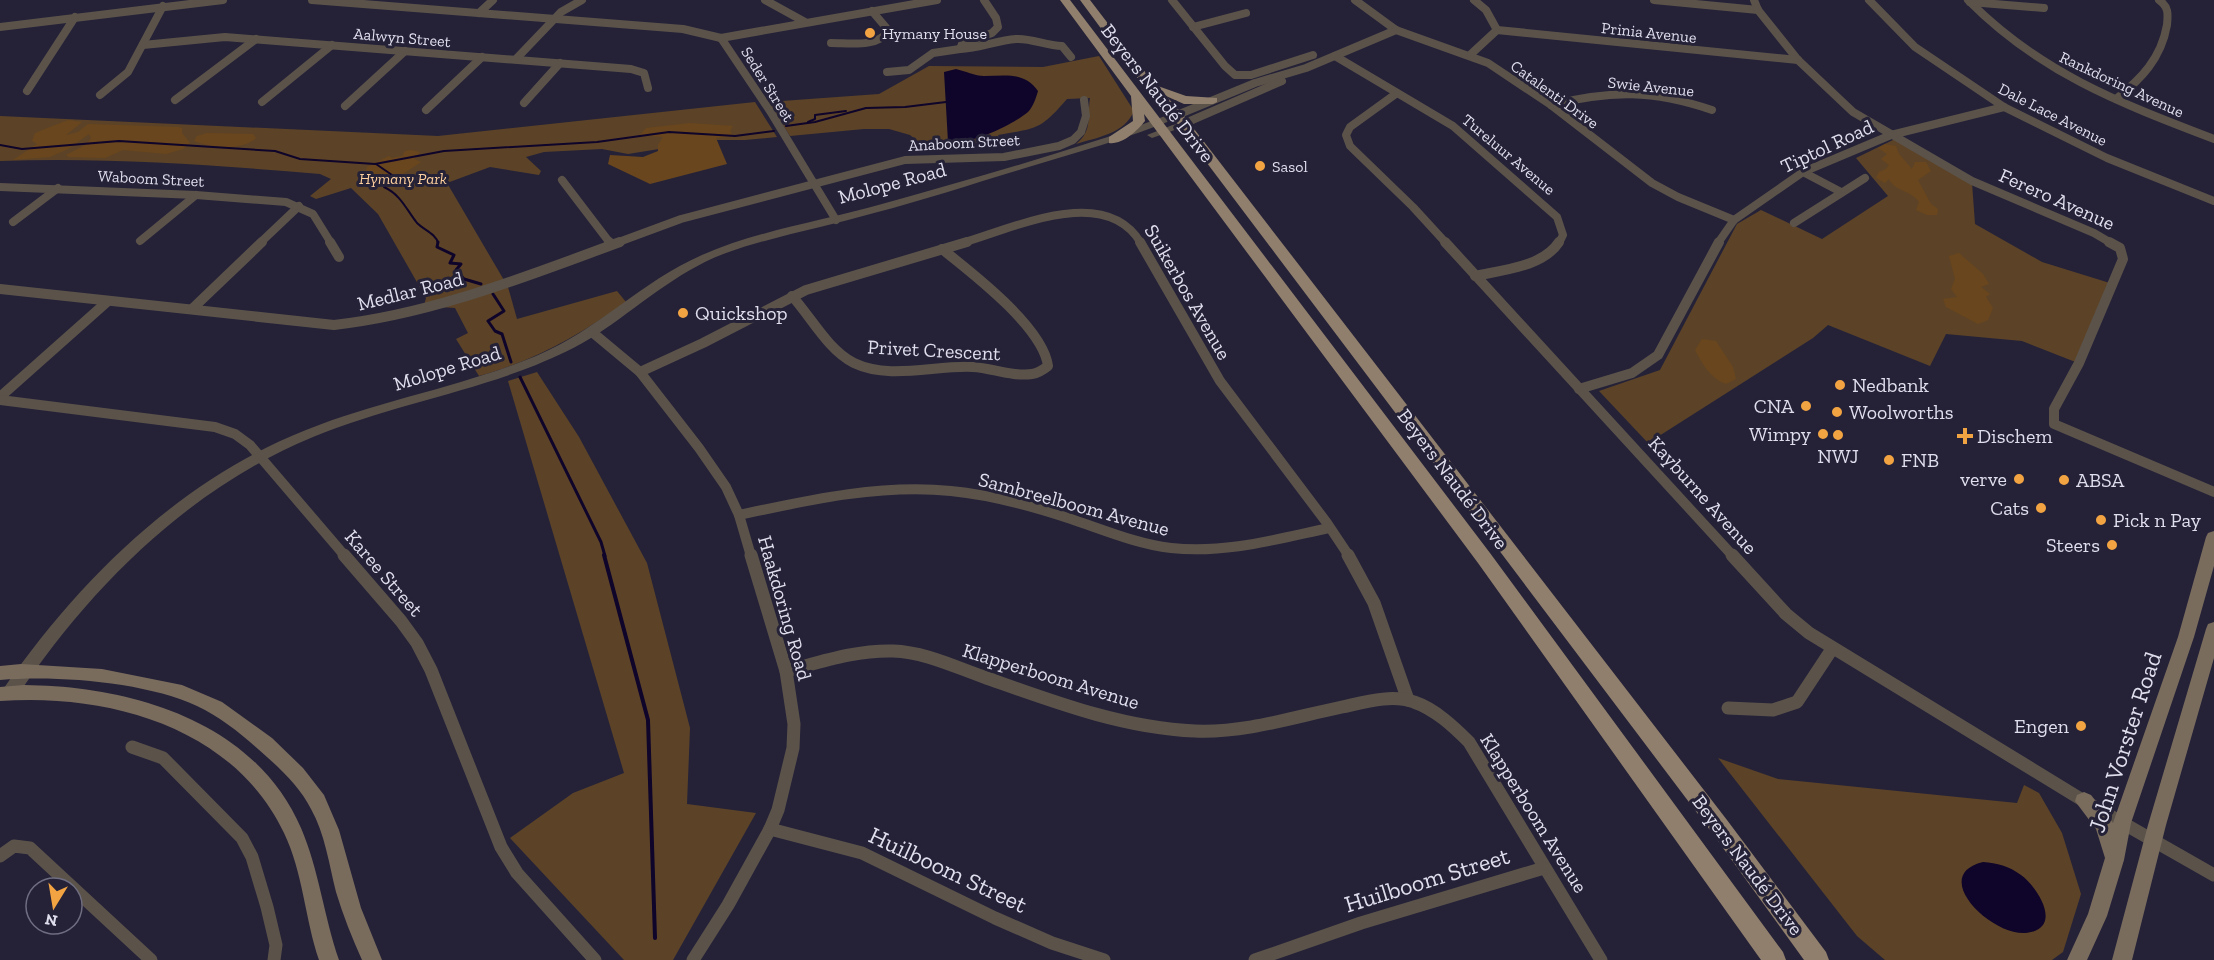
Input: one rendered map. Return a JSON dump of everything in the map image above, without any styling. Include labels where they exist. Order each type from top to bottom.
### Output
[{"type":"main road","name":"Beyers Naudé Drive","points":[[1065,0],[1137,94],[1171,123],[1720,827],[1818,959]]},
{"type":"main road","name":"Beyers Naudé Drive","points":[[1085,0],[1146,82],[1171,123],[1775,960]]},
{"type":"main road","points":[[1146,82],[1177,98],[1192,101],[1213,100]]},
{"type":"main road","points":[[1113,140],[1134,127],[1139,121],[1137,94]]},
{"type":"main road","name":"John Vorster Road","points":[[2077,960],[2097,916],[2114,860],[2122,823],[2186,637],[2214,537]]},
{"type":"main road","points":[[2122,960],[2153,840],[2214,629]]},
{"type":"main road","points":[[0,673],[24,670],[79,674],[168,690],[202,700],[250,732],[301,779],[317,800],[328,826],[356,922],[372,960]]},
{"type":"main road","points":[[5,693],[58,694],[108,700],[165,717],[201,731],[246,766],[267,789],[292,829],[307,878],[320,936],[329,960]]},
{"type":"main road","points":[[2084,801],[2104,825],[2110,839],[2114,860]]},
{"type":"street","points":[[0,27],[223,0]]},
{"type":"street","name":"Seder Street","points":[[312,0],[683,28],[721,38],[764,102],[836,220]]},
{"type":"street","points":[[404,7],[413,0]]},
{"type":"street","points":[[479,13],[493,0]]},
{"type":"street","points":[[516,59],[554,19],[567,8],[582,0]]},
{"type":"street","points":[[767,0],[804,22]]},
{"type":"street","points":[[721,38],[872,11],[900,3],[937,0]]},
{"type":"street","points":[[960,49],[960,46],[992,33],[998,27],[996,18],[984,0]]},
{"type":"street","points":[[1172,0],[1230,72],[1238,76],[1251,75],[1313,55]]},
{"type":"street","name":"Catalenti Drive","points":[[1355,0],[1396,30],[1488,63],[1551,105],[1652,183],[1669,193],[1734,220]]},
{"type":"street","points":[[1470,55],[1497,30],[1477,2],[1491,0]]},
{"type":"street","points":[[1654,0],[1758,10]]},
{"type":"street","name":"Ferero Avenue","points":[[1754,0],[1758,10],[1798,60],[1848,108],[1972,181],[2094,233],[2120,248],[2123,259],[2079,363],[2054,409],[2054,424],[2214,492]]},
{"type":"street","name":"Dale Lace Avenue","points":[[1869,0],[1916,47],[2004,107],[2107,158],[2214,201]]},
{"type":"street","points":[[2116,99],[2138,81],[2155,60],[2165,41],[2168,9],[2165,3],[2158,0]]},
{"type":"street","points":[[1969,1],[2044,8]]},
{"type":"street","name":"Rankdoring Avenue","points":[[1969,1],[2005,35],[2025,50],[2076,81],[2214,139]]},
{"type":"street","points":[[100,95],[124,76],[163,6]]},
{"type":"street","points":[[831,43],[876,42],[884,39],[889,31],[872,11]]},
{"type":"street","points":[[1193,27],[1246,13]]},
{"type":"street","points":[[27,91],[75,17]]},
{"type":"street","points":[[1171,123],[1213,100],[1262,81],[1306,68],[1396,30]]},
{"type":"street","name":"Prinia Avenue","points":[[1497,30],[1798,60]]},
{"type":"street","name":"Aalwyn Street","points":[[143,45],[218,37],[516,59],[637,70],[644,74],[648,88]]},
{"type":"street","points":[[175,100],[256,39]]},
{"type":"street","points":[[887,72],[909,70],[929,55],[1020,39],[1046,46],[1062,46],[1071,57]]},
{"type":"street","points":[[262,102],[332,45]]},
{"type":"street","points":[[345,106],[405,51]]},
{"type":"street","name":"Tureluur Avenue","points":[[1335,56],[1453,126],[1539,199],[1560,222],[1562,240],[1548,255],[1475,276]]},
{"type":"street","points":[[426,111],[482,57]]},
{"type":"street","points":[[524,103],[560,63]]},
{"type":"street","points":[[1171,123],[1288,79],[1306,68]]},
{"type":"street","name":"Kayburne Avenue","points":[[1397,93],[1350,127],[1347,131],[1347,142],[1413,207],[1769,597],[1797,624],[1832,649],[2084,801],[2214,875]]},
{"type":"street","name":"Swie Avenue","points":[[1551,105],[1599,94],[1615,93],[1678,100],[1712,110]]},
{"type":"street","name":"Anaboom Street","points":[[813,184],[916,158],[970,159],[1032,153],[1061,146],[1071,142],[1081,133],[1086,117],[1084,100]]},
{"type":"street","name":"Tiptol Road","points":[[1579,388],[1636,372],[1654,360],[1734,220],[1803,172],[1891,135],[2004,107]]},
{"type":"street","name":"Molope Road","points":[[5,693],[84,596],[153,531],[222,480],[259,457],[336,424],[512,370],[557,351],[592,332],[661,282],[696,262],[723,251],[962,186],[1171,123]]},
{"type":"street","name":"Molope Road","points":[[962,186],[994,180],[1171,123]]},
{"type":"street","points":[[1803,172],[1840,192]]},
{"type":"street","points":[[1794,223],[1865,178]]},
{"type":"street","points":[[562,180],[611,244]]},
{"type":"street","name":"Medlar Road","points":[[0,289],[334,325],[352,324],[438,304],[496,286],[689,216],[813,184]]},
{"type":"street","name":"Waboom Street","points":[[0,187],[196,195],[286,202],[300,206]]},
{"type":"street","points":[[13,222],[59,188]]},
{"type":"street","points":[[140,241],[196,195]]},
{"type":"street","points":[[192,309],[300,206],[308,210],[319,222],[339,256]]},
{"type":"street","name":"Suikerbos Avenue","points":[[640,372],[703,343],[792,296],[822,284],[1073,211],[1101,213],[1122,222],[1136,235],[1198,347],[1222,384],[1299,484],[1359,571],[1373,600],[1408,700]]},
{"type":"street","name":"Privet Crescent","points":[[792,296],[837,349],[860,366],[893,369],[967,367],[1028,375],[1041,373],[1048,366],[1047,358],[1014,311],[942,249]]},
{"type":"street","points":[[0,399],[108,301]]},
{"type":"street","name":"Haakdoring Road","points":[[592,332],[640,372],[714,468],[739,515],[786,671],[794,724],[793,748],[786,784],[770,829],[728,905],[693,960]]},
{"type":"street","name":"Karee Street","points":[[0,399],[226,429],[250,442],[259,457],[401,621],[417,643],[431,670],[501,847],[517,873],[595,960]]},
{"type":"street","name":"Sambreelboom Avenue","points":[[739,515],[851,493],[911,489],[951,491],[1008,501],[1054,513],[1131,540],[1173,549],[1212,549],[1329,528]]},
{"type":"street","points":[[1728,708],[1780,710],[1790,707],[1797,702],[1832,649]]},
{"type":"street","name":"Klapperboom Avenue","points":[[786,671],[854,654],[895,651],[942,662],[1094,713],[1134,724],[1197,731],[1253,726],[1364,702],[1408,700],[1440,717],[1457,729],[1469,742],[1601,960]]},
{"type":"street","points":[[132,747],[163,758],[243,838],[252,857],[267,907],[276,945],[274,960]]},
{"type":"street","name":"Huilboom Street","points":[[770,829],[862,853],[1052,943],[1104,960]]},
{"type":"street","points":[[0,856],[14,846],[30,848],[151,960]]},
{"type":"street","name":"Huilboom Street","points":[[1255,960],[1360,923],[1544,868]]},
{"type":"green space","points":[[1099,56],[1134,111],[1124,125],[1110,134],[1076,144],[1087,128],[1090,98],[1067,99],[1044,122],[1030,129],[998,135],[1000,139],[951,148],[921,144],[910,135],[889,129],[790,136],[768,102],[879,94],[929,66],[1043,67]]},
{"type":"green space","name":"Hymany Park","points":[[755,102],[777,137],[715,140],[628,154],[602,149],[544,152],[526,157],[541,171],[539,175],[490,167],[447,183],[508,287],[517,319],[617,291],[626,302],[556,346],[500,370],[479,376],[456,339],[468,333],[455,308],[424,306],[426,298],[378,214],[351,188],[316,199],[310,196],[331,179],[320,174],[120,161],[0,161],[0,116],[438,136]]},
{"type":"green space","points":[[1895,139],[1972,183],[1975,224],[2042,262],[2113,284],[2078,363],[2022,341],[1946,334],[1930,366],[1828,325],[1813,338],[1648,443],[1599,391],[1660,370],[1737,224],[1761,210],[1822,239],[1888,196],[1856,158]]},
{"type":"green space","points":[[537,372],[579,437],[647,563],[690,728],[687,804],[756,813],[673,960],[624,960],[510,838],[573,793],[624,773],[508,381]]},
{"type":"green space","points":[[1718,758],[1778,779],[2017,803],[2024,785],[2039,793],[2062,833],[2081,894],[2063,952],[2052,960],[1885,960],[1857,936]]},
{"type":"shaded area","points":[[956,69],[981,76],[1020,77],[1027,80],[1038,91],[1028,112],[1011,123],[978,138],[948,142],[944,72]]},
{"type":"shaded area","points":[[68,120],[82,122],[66,135],[78,132],[88,124],[178,127],[182,128],[182,133],[190,143],[183,149],[166,154],[123,150],[105,158],[66,155],[87,144],[91,138],[89,134],[68,149],[50,157],[13,160],[37,144],[32,141],[35,133]]},
{"type":"shaded area","points":[[690,123],[733,126],[730,131],[732,133],[728,137],[716,138],[727,164],[650,184],[608,164],[610,155],[643,157],[658,151],[658,145],[663,137],[640,135],[646,128]]},
{"type":"shaded area","points":[[207,133],[253,134],[256,138],[235,147],[194,141],[197,136]]},
{"type":"shaded area","points":[[1885,144],[1896,146],[1899,154],[1912,169],[1915,162],[1926,162],[1931,171],[1918,180],[1931,204],[1938,209],[1937,215],[1927,215],[1916,210],[1919,202],[1915,198],[1895,186],[1889,179],[1885,183],[1876,178],[1879,172],[1889,165],[1881,159],[1887,154],[1878,148]]},
{"type":"shaded area","points":[[405,151],[420,152],[414,159],[421,162],[397,178],[386,182],[371,181],[366,174],[367,167],[389,156],[392,158],[402,156]]},
{"type":"shaded area","points":[[1959,253],[1983,274],[1989,284],[1981,287],[1990,294],[1986,297],[1993,308],[1988,320],[1978,324],[1946,307],[1943,299],[1957,297],[1951,289],[1955,279],[1949,256]]},
{"type":"shaded area","points":[[1702,339],[1716,341],[1733,367],[1736,379],[1726,384],[1708,370],[1695,350]]},
{"type":"shaded area","points":[[1983,862],[2007,867],[2028,881],[2035,889],[2046,917],[2037,930],[2025,933],[1996,925],[1971,903],[1963,891],[1962,879],[1968,869]]},
{"type":"waterway","points":[[786,126],[815,122],[866,108],[905,107],[946,102]]},
{"type":"waterway","points":[[808,122],[815,119],[815,115],[846,111]]},
{"type":"waterway","points":[[0,145],[22,149],[119,141],[275,151],[300,159],[375,164],[444,151],[597,142],[669,132],[735,136],[774,131]]},
{"type":"waterway","points":[[376,164],[392,175],[384,187],[399,198],[417,223],[438,243]]},
{"type":"waterway","points":[[438,243],[437,247],[454,255],[450,263],[461,264],[456,270],[464,279],[481,284]]},
{"type":"waterway","points":[[493,294],[504,311],[488,321],[495,331],[502,334],[511,362]]},
{"type":"waterway","points":[[520,377],[601,542],[605,556]]},
{"type":"waterway","points":[[604,555],[648,720],[655,938]]},
{"type":"place","name":"Hymany House","points":[[870,33]]},
{"type":"place","name":"Sasol","points":[[1260,166]]},
{"type":"place","name":"Quickshop","points":[[683,313]]},
{"type":"place","name":"Nedbank","points":[[1840,385]]},
{"type":"place","name":"CNA","points":[[1806,406]]},
{"type":"place","name":"Woolworths","points":[[1837,412]]},
{"type":"place","name":"Wimpy","points":[[1823,434]]},
{"type":"place","name":"NWJ","points":[[1838,435]]},
{"type":"place","name":"Dischem","points":[[1965,436]]},
{"type":"place","name":"FNB","points":[[1889,460]]},
{"type":"place","name":"verve","points":[[2019,479]]},
{"type":"place","name":"ABSA","points":[[2064,480]]},
{"type":"place","name":"Cats","points":[[2041,508]]},
{"type":"place","name":"Pick n Pay","points":[[2101,520]]},
{"type":"place","name":"Steers","points":[[2112,545]]},
{"type":"place","name":"Engen","points":[[2081,726]]}]
